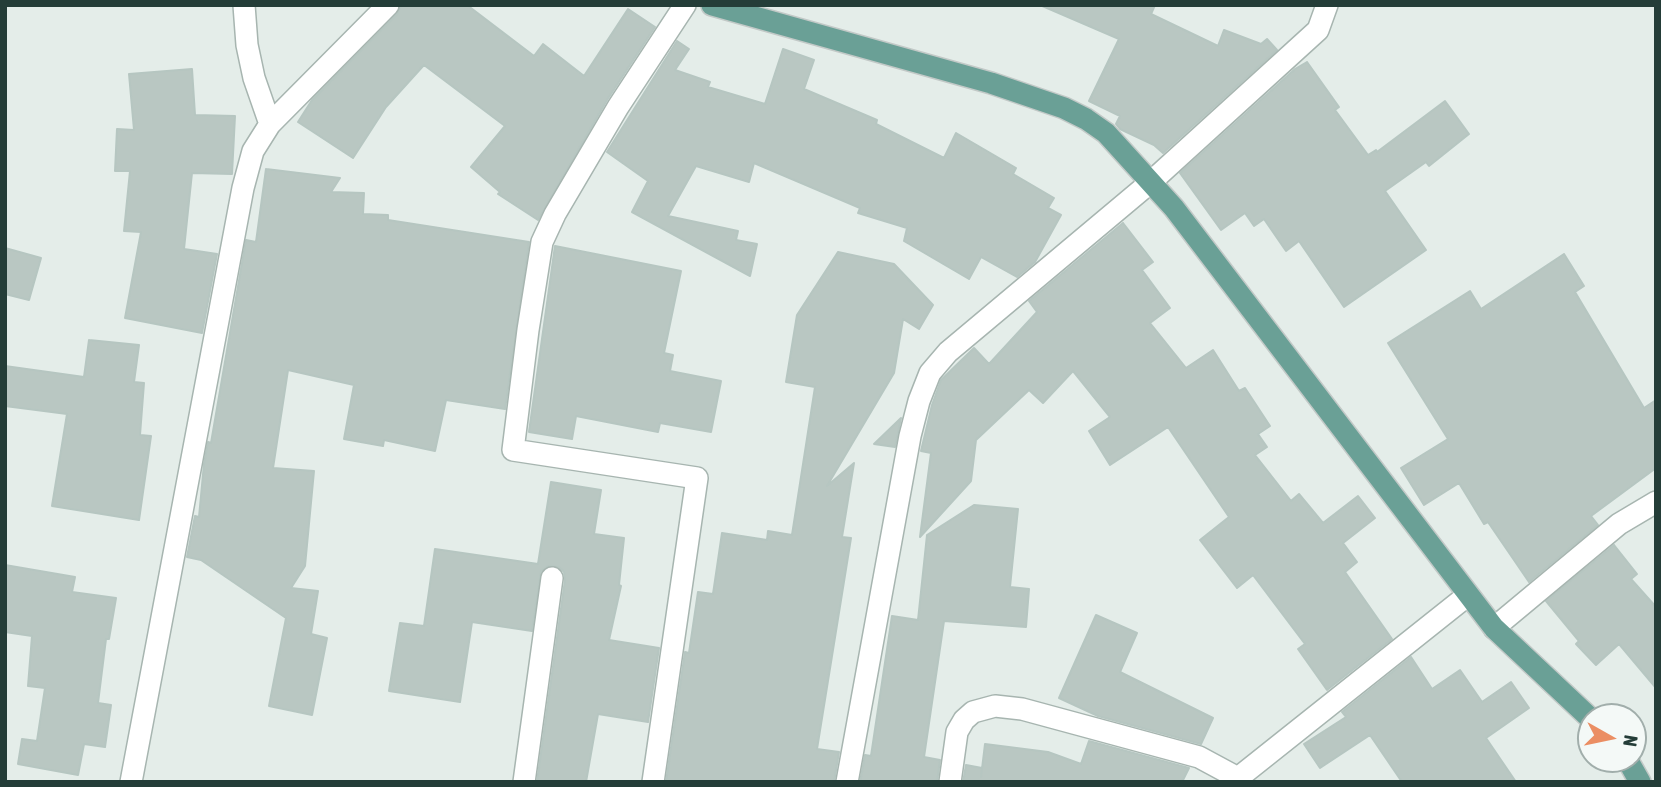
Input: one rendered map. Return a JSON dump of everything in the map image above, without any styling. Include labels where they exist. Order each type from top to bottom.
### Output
[{"type":"main road","points":[[712,5],[991,83],[1064,108],[1106,133],[1152,181],[1494,628],[1577,706]]},
{"type":"street","points":[[244,5],[247,45],[254,78],[271,124]]},
{"type":"street","points":[[131,782],[243,188],[253,152],[271,124],[388,5]]},
{"type":"street","points":[[653,782],[697,478],[513,450],[542,242],[555,214],[618,107],[685,5]]},
{"type":"street","points":[[847,782],[910,436],[930,373],[948,352],[1152,181],[1318,30],[1327,5]]},
{"type":"street","points":[[1494,628],[1619,524],[1656,502]]},
{"type":"street","points":[[524,782],[552,578]]},
{"type":"street","points":[[950,782],[957,732],[964,720],[973,712],[995,706],[1032,712],[1199,757],[1239,780],[1468,595]]},
{"type":"building","points":[[401,5],[467,5],[534,56],[543,44],[584,76],[628,9],[655,27],[607,100],[538,220],[498,194],[500,192],[471,167],[505,126],[424,65],[386,107],[353,158],[298,122],[312,100],[397,14]]},
{"type":"building","points":[[1040,5],[1155,5],[1151,14],[1218,46],[1224,30],[1261,44],[1267,39],[1277,50],[1163,153],[1154,145],[1120,129],[1116,124],[1120,116],[1089,101],[1119,39]]},
{"type":"building","points":[[677,41],[689,49],[675,70],[710,82],[708,87],[765,104],[783,49],[814,60],[804,89],[877,120],[876,124],[944,158],[956,133],[1016,168],[1013,174],[1054,198],[1048,208],[1061,215],[1035,262],[1017,277],[981,257],[969,279],[904,241],[907,228],[858,213],[860,208],[754,163],[749,182],[696,166],[668,216],[738,231],[736,240],[757,244],[750,276],[632,212],[648,181],[607,152]]},
{"type":"building","points":[[1307,62],[1339,107],[1335,110],[1368,155],[1376,150],[1377,152],[1445,101],[1469,134],[1429,166],[1426,162],[1385,191],[1426,250],[1344,307],[1299,241],[1286,251],[1264,219],[1254,226],[1245,213],[1221,230],[1180,173],[1295,69]]},
{"type":"building","points":[[192,69],[195,115],[235,116],[232,174],[192,173],[184,249],[217,254],[202,333],[125,318],[141,232],[124,231],[130,171],[115,171],[117,129],[134,130],[129,74]]},
{"type":"building","points":[[266,169],[340,178],[331,192],[364,193],[363,214],[388,215],[388,220],[529,242],[505,409],[446,400],[435,451],[384,440],[383,446],[344,439],[354,385],[288,370],[273,468],[314,471],[305,566],[291,588],[318,591],[311,634],[327,638],[312,715],[269,706],[286,618],[201,560],[187,557],[195,516],[199,517],[204,464],[208,442],[211,443],[246,240],[256,242]]},
{"type":"building","points":[[1123,223],[1153,262],[1142,270],[1170,308],[1150,323],[1186,368],[1213,350],[1239,391],[1245,388],[1270,426],[1258,434],[1267,447],[1255,455],[1291,501],[1299,494],[1323,523],[1358,496],[1375,518],[1343,543],[1357,562],[1345,572],[1392,639],[1327,690],[1298,649],[1305,644],[1253,575],[1237,588],[1200,540],[1229,517],[1168,427],[1110,465],[1089,431],[1110,417],[1073,371],[1043,403],[1029,390],[976,440],[971,481],[920,537],[931,453],[921,451],[941,380],[974,348],[989,364],[1037,312],[1029,301]]},
{"type":"building","points":[[555,246],[681,271],[664,353],[673,355],[670,371],[721,381],[711,432],[660,423],[658,432],[576,416],[572,439],[529,432]]},
{"type":"building","points":[[5,248],[41,258],[29,300],[5,294]]},
{"type":"building","points":[[838,252],[894,264],[933,305],[919,329],[903,319],[894,373],[827,486],[854,463],[842,537],[851,538],[817,749],[839,752],[834,782],[666,782],[685,652],[689,653],[698,592],[713,594],[722,533],[767,540],[768,531],[792,535],[815,387],[786,382],[797,315]]},
{"type":"building","points":[[1564,254],[1584,286],[1575,292],[1644,408],[1656,400],[1656,468],[1591,516],[1598,525],[1529,582],[1488,522],[1484,524],[1459,483],[1424,505],[1401,468],[1448,439],[1388,343],[1470,291],[1481,309]]},
{"type":"building","points":[[89,340],[139,345],[134,382],[144,383],[140,435],[151,436],[139,520],[52,506],[67,414],[5,406],[5,366],[84,377]]},
{"type":"building","points":[[901,418],[895,447],[874,444]]},
{"type":"building","points":[[551,482],[601,490],[594,534],[624,538],[621,586],[609,640],[659,648],[648,722],[598,714],[586,782],[537,782],[565,580],[564,572],[559,567],[548,566],[541,571],[532,631],[472,622],[460,702],[389,691],[400,623],[424,626],[435,549],[538,564]]},
{"type":"building","points":[[974,505],[1018,509],[1010,587],[1029,589],[1026,627],[944,621],[924,757],[940,760],[937,782],[860,782],[865,755],[871,756],[892,616],[918,620],[927,535]]},
{"type":"building","points":[[1614,545],[1637,574],[1631,579],[1656,607],[1656,688],[1619,644],[1596,665],[1576,644],[1579,641],[1546,601]]},
{"type":"building","points":[[5,565],[75,577],[72,592],[116,598],[109,639],[106,639],[98,703],[111,705],[105,747],[84,744],[78,775],[18,764],[22,739],[37,741],[45,688],[28,686],[32,636],[5,632]]},
{"type":"building","points":[[1096,615],[1137,633],[1120,672],[1213,718],[1201,744],[1098,716],[1059,698]]},
{"type":"building","points":[[1411,657],[1432,689],[1460,670],[1482,702],[1511,682],[1529,708],[1486,738],[1516,782],[1402,782],[1370,735],[1320,768],[1304,744],[1346,717],[1342,712]]},
{"type":"building","points":[[1089,741],[1189,768],[1182,782],[963,782],[966,765],[982,768],[981,777],[985,744],[1048,752],[1081,764]]}]
